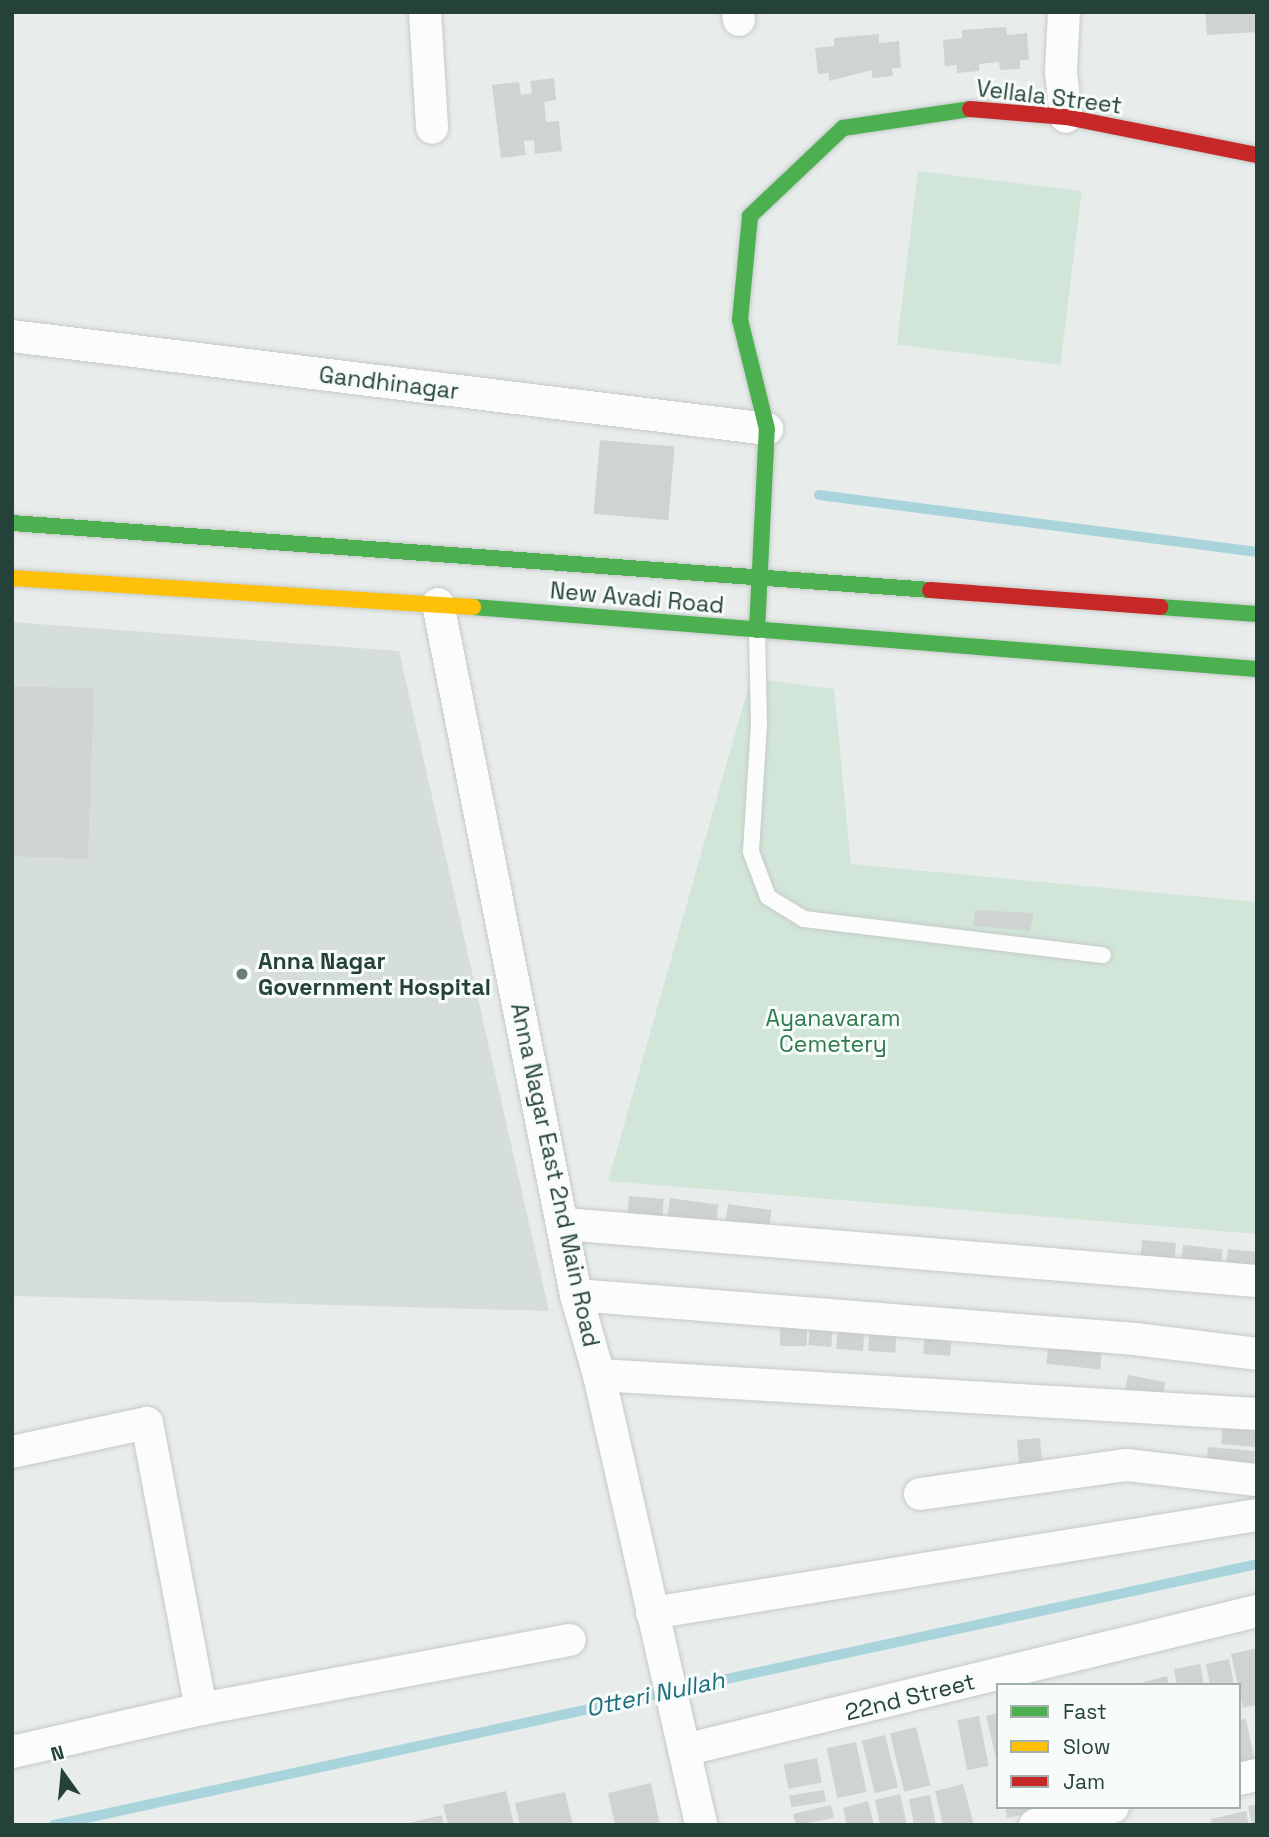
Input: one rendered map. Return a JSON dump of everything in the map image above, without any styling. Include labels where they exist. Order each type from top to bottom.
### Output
[{"type":"main road","name":"Vellala Street","points":[[757,630],[757,576],[767,429],[740,320],[750,216],[844,128],[966,109],[1066,117],[1257,155]]},
{"type":"main road","name":"New Avadi Road","points":[[12,523],[1257,614]]},
{"type":"main road","name":"New Avadi Road","points":[[12,578],[438,604],[1257,669]]},
{"type":"street","points":[[425,12],[432,128]]},
{"type":"street","points":[[1064,12],[1061,72],[1066,117]]},
{"type":"street","name":"Gandhinagar","points":[[12,336],[767,429]]},
{"type":"street","name":"Anna Nagar East 2nd Main Road","points":[[438,604],[564,1224],[576,1295],[599,1375],[701,1825]]},
{"type":"street","points":[[564,1224],[1257,1281]]},
{"type":"street","points":[[576,1295],[1109,1337],[1257,1354]]},
{"type":"street","points":[[599,1375],[1257,1414]]},
{"type":"street","points":[[12,1452],[147,1423],[201,1709]]},
{"type":"street","points":[[920,1494],[1127,1465],[1257,1480]]},
{"type":"street","points":[[652,1613],[1257,1515]]},
{"type":"street","name":"22nd Street","points":[[684,1750],[1257,1611]]},
{"type":"street","points":[[12,1752],[201,1709],[570,1640]]},
{"type":"street","points":[[1035,1825],[1104,1809]]},
{"type":"lane","points":[[757,630],[759,724],[751,852],[768,897],[804,919],[1103,955]]},
{"type":"shaded area","name":"Anna Nagar Government Hospital","points":[[12,622],[399,651],[549,1311],[12,1296]]},
{"type":"green space","points":[[918,171],[1082,191],[1060,365],[897,345]]},
{"type":"green space","name":"Ayanavaram Cemetery","points":[[751,678],[834,689],[851,864],[1257,902],[1257,1234],[608,1181]]},
{"type":"building","points":[[1205,12],[1257,12],[1257,32],[1207,35]]},
{"type":"building","points":[[1006,27],[1007,35],[1027,33],[1029,60],[1020,60],[1020,69],[1000,70],[999,62],[979,64],[979,71],[957,73],[957,65],[945,66],[943,40],[962,38],[962,30]]},
{"type":"building","points":[[879,34],[879,43],[899,41],[901,68],[892,68],[893,76],[872,78],[872,70],[829,81],[829,73],[818,74],[815,48],[834,46],[834,38]]},
{"type":"building","points":[[554,78],[556,100],[544,102],[546,122],[559,121],[562,151],[535,154],[534,140],[524,141],[526,155],[501,158],[492,85],[519,82],[521,95],[532,93],[530,81]]},
{"type":"building","points":[[600,440],[675,447],[668,520],[594,514]]},
{"type":"building","points":[[12,686],[94,689],[88,859],[12,856]]},
{"type":"building","points":[[975,910],[1034,913],[1030,931],[973,926]]},
{"type":"building","points":[[629,1196],[664,1199],[661,1228],[626,1225]]},
{"type":"building","points":[[670,1198],[719,1205],[715,1231],[666,1224]]},
{"type":"building","points":[[728,1204],[772,1210],[768,1235],[725,1229]]},
{"type":"building","points":[[1142,1240],[1176,1243],[1174,1268],[1140,1265]]},
{"type":"building","points":[[1183,1245],[1223,1249],[1220,1272],[1181,1268]]},
{"type":"building","points":[[1228,1249],[1257,1252],[1257,1276],[1226,1264]]},
{"type":"building","points":[[838,1322],[865,1324],[863,1351],[836,1349]]},
{"type":"building","points":[[780,1323],[807,1323],[807,1346],[780,1346]]},
{"type":"building","points":[[810,1325],[833,1327],[831,1347],[808,1345]]},
{"type":"building","points":[[870,1326],[897,1328],[895,1353],[868,1351]]},
{"type":"building","points":[[925,1330],[952,1332],[950,1356],[923,1354]]},
{"type":"building","points":[[1049,1338],[1103,1344],[1100,1370],[1046,1364]]},
{"type":"building","points":[[1128,1375],[1165,1382],[1161,1404],[1124,1397]]},
{"type":"building","points":[[1223,1422],[1257,1425],[1255,1447],[1221,1444]]},
{"type":"building","points":[[1040,1438],[1043,1474],[1020,1476],[1017,1440]]},
{"type":"building","points":[[1208,1447],[1255,1451],[1253,1474],[1206,1470]]},
{"type":"building","points":[[1257,1648],[1257,1705],[1243,1708],[1241,1683],[1237,1683],[1231,1654]]},
{"type":"building","points":[[1229,1659],[1234,1683],[1210,1683],[1206,1664]]},
{"type":"building","points":[[1200,1664],[1204,1683],[1177,1683],[1174,1669]]},
{"type":"building","points":[[1167,1676],[1169,1683],[1141,1683]]},
{"type":"building","points":[[996,1714],[996,1758],[986,1716]]},
{"type":"building","points":[[979,1716],[989,1766],[967,1770],[957,1720]]},
{"type":"building","points":[[1246,1719],[1256,1767],[1241,1770],[1241,1720]]},
{"type":"building","points":[[916,1727],[931,1785],[904,1792],[890,1734]]},
{"type":"building","points":[[885,1735],[898,1787],[875,1793],[862,1741]]},
{"type":"building","points":[[856,1742],[867,1792],[837,1798],[827,1748]]},
{"type":"building","points":[[817,1758],[822,1783],[788,1789],[784,1764]]},
{"type":"building","points":[[651,1783],[660,1825],[615,1825],[608,1793]]},
{"type":"building","points":[[963,1784],[974,1825],[943,1825],[935,1791]]},
{"type":"building","points":[[824,1790],[826,1802],[791,1807],[789,1795]]},
{"type":"building","points":[[506,1791],[514,1825],[448,1825],[443,1805]]},
{"type":"building","points":[[565,1792],[573,1825],[520,1825],[515,1803]]},
{"type":"building","points":[[900,1794],[907,1825],[880,1825],[875,1800]]},
{"type":"building","points":[[930,1795],[936,1825],[914,1825],[909,1799]]},
{"type":"building","points":[[868,1801],[874,1825],[847,1825],[843,1808]]},
{"type":"building","points":[[1257,1804],[1257,1825],[1252,1825],[1248,1806]]},
{"type":"building","points":[[831,1805],[834,1818],[796,1825],[793,1814]]},
{"type":"building","points":[[1005,1809],[1034,1809],[1035,1812],[1007,1818]]},
{"type":"building","points":[[1246,1811],[1249,1825],[1212,1825],[1211,1819]]},
{"type":"building","points":[[442,1815],[444,1825],[405,1825],[405,1824]]},
{"type":"waterway","points":[[819,495],[1257,552]]},
{"type":"waterway","name":"Otteri Nullah","points":[[54,1825],[1257,1564]]},
{"type":"traffic: fast","points":[[757,630],[767,429],[740,320],[750,216],[843,128],[970,109]]},
{"type":"traffic: fast","points":[[12,523],[930,590]]},
{"type":"traffic: fast","points":[[473,607],[1257,669]]},
{"type":"traffic: fast","points":[[1160,607],[1257,614]]},
{"type":"traffic: slow","points":[[12,578],[473,607]]},
{"type":"traffic: jam","points":[[970,109],[1066,117],[1257,155]]},
{"type":"traffic: jam","points":[[930,590],[1160,607]]},
{"type":"place","name":"Anna Nagar Government Hospital","points":[[242,974]]}]
